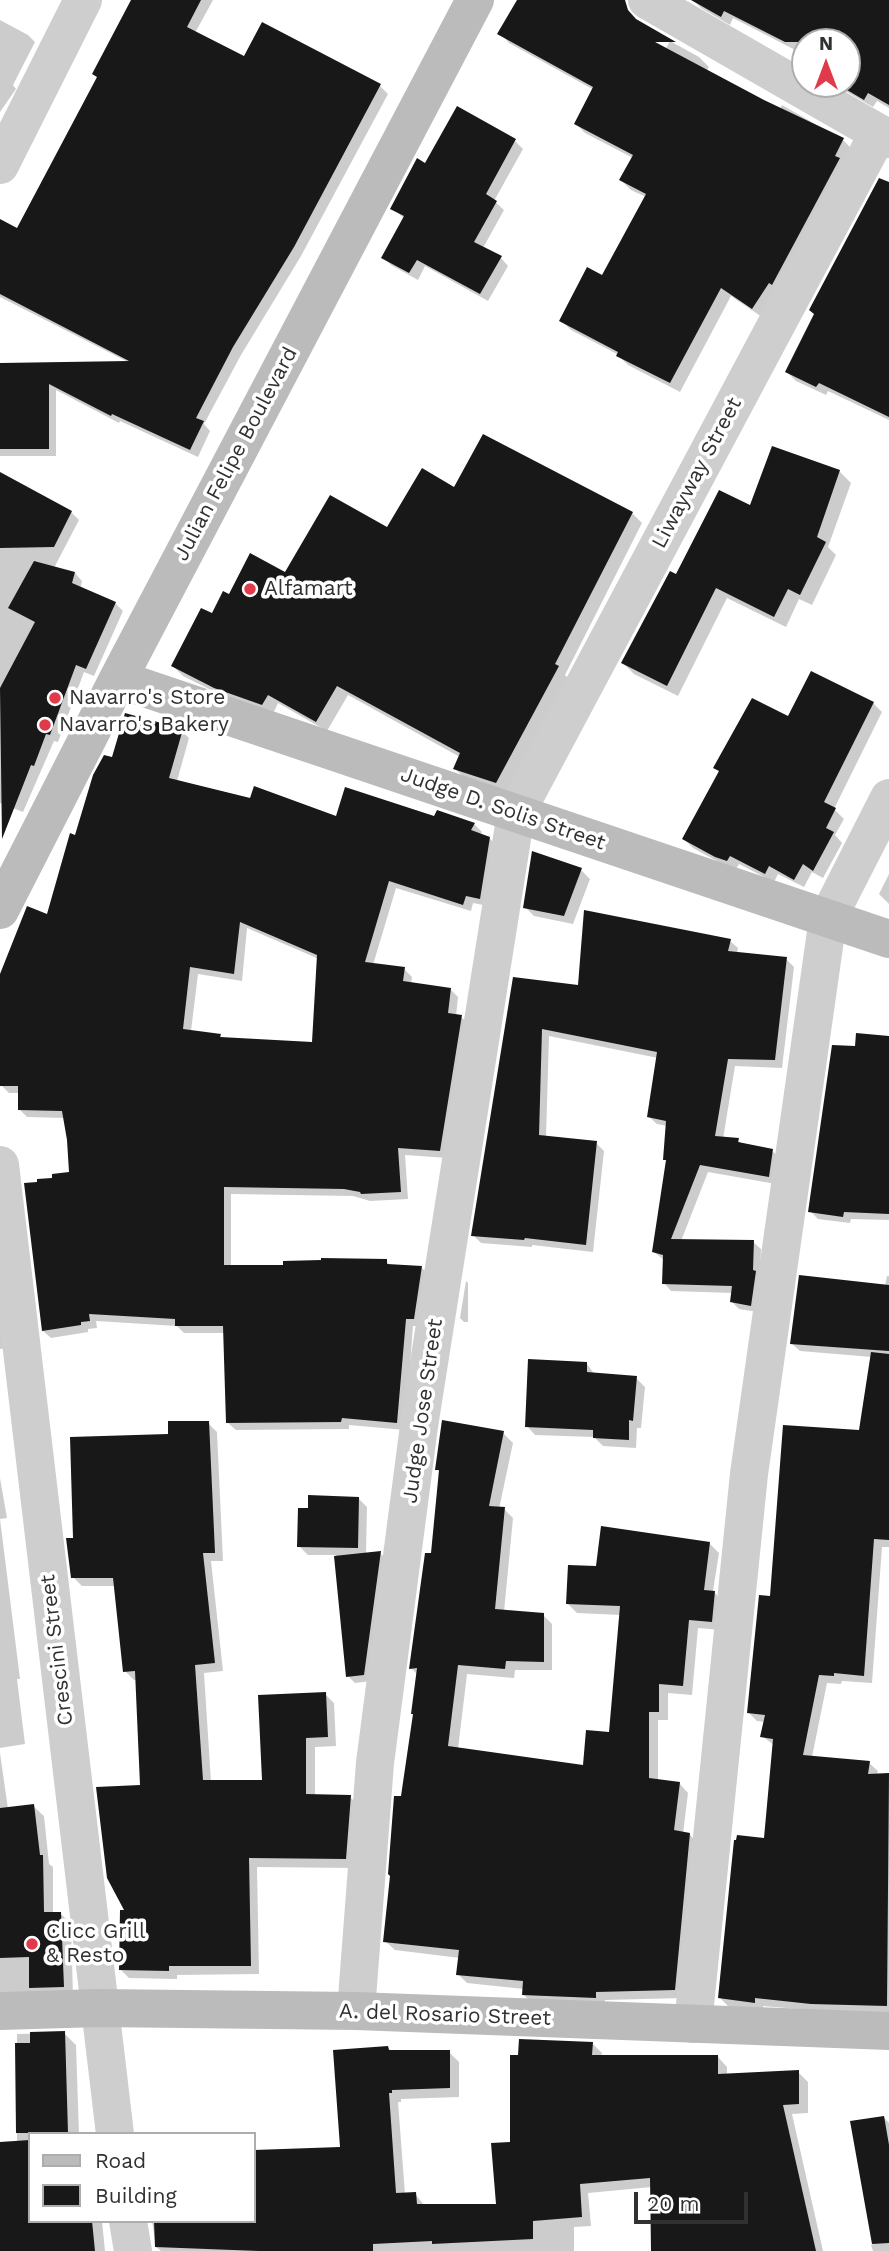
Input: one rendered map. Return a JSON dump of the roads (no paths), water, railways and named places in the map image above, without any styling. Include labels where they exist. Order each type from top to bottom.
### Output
[{"type":"street","points":[[0,165],[83,0]]},
{"type":"street","name":"Julian Felipe Boulevard","points":[[0,910],[118,679],[475,0]]},
{"type":"street","points":[[647,0],[883,136]]},
{"type":"street","name":"Liwayway Street","points":[[516,813],[883,136]]},
{"type":"street","name":"Judge D. Solis Street","points":[[118,679],[889,939]]},
{"type":"street","points":[[693,2024],[749,1474],[828,918],[889,798]]},
{"type":"street","name":"Judge Jose Street","points":[[356,2011],[375,1763],[419,1426],[516,813]]},
{"type":"street","name":"Crescini Street","points":[[0,1165],[115,2132]]},
{"type":"street","name":"A. del Rosario Street","points":[[0,2011],[99,2008],[356,2011],[889,2031]]},
{"type":"street","points":[[128,2223],[133,2251]]},
{"type":"place","name":"Alfamart","points":[[250,589]]},
{"type":"place","name":"Navarro's Store","points":[[55,698]]},
{"type":"place","name":"Navarro's Bakery","points":[[45,725]]},
{"type":"place","name":"Clicc Grill & Resto","points":[[32,1944]]}]
